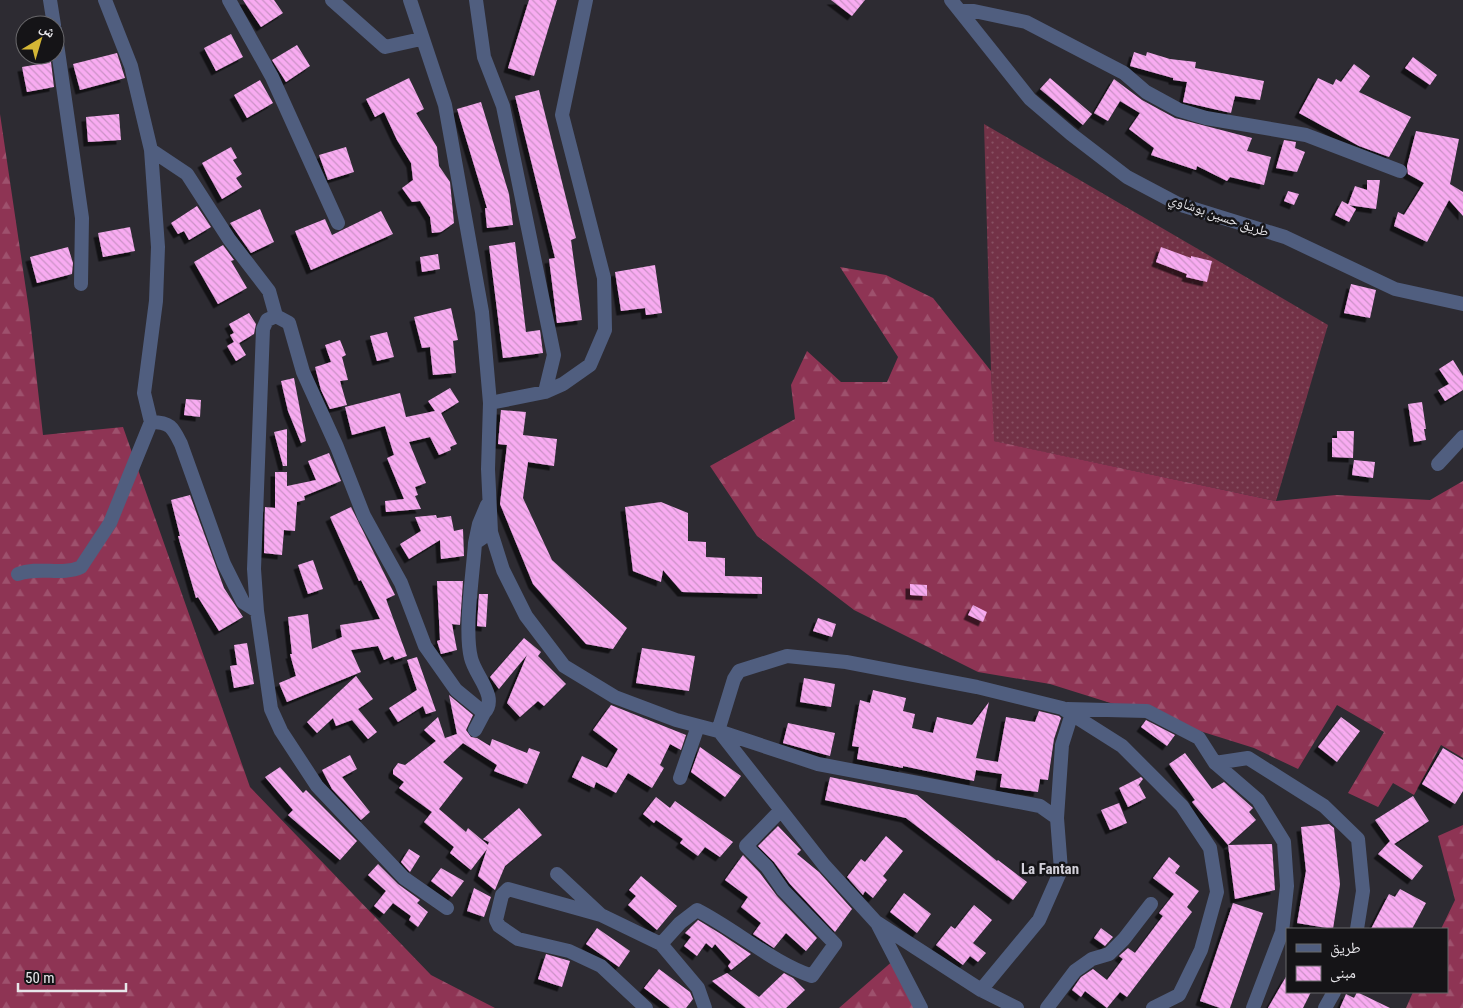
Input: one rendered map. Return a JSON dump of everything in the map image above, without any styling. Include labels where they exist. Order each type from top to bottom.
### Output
[{"type":"street","points":[[50,0],[52,15]]},
{"type":"street","points":[[18,574],[31,569],[73,571],[81,568],[110,523],[151,422],[144,393],[156,301],[158,256],[151,150],[131,66],[105,0]]},
{"type":"street","points":[[229,0],[272,77],[338,224]]},
{"type":"street","points":[[332,0],[385,47],[421,39]]},
{"type":"street","points":[[410,0],[421,39],[445,105],[482,312],[490,403],[488,502],[491,532],[503,570],[526,616],[564,666],[615,697],[676,720],[718,731],[818,764],[1040,806],[1058,818]]},
{"type":"street","points":[[476,0],[484,57],[503,106],[554,355],[545,392]]},
{"type":"street","points":[[490,403],[545,392],[563,384],[590,364],[605,330],[604,278],[562,116],[586,0]]},
{"type":"street","name":"طريق حسين بوشاوي","points":[[951,0],[1030,99],[1071,134],[1127,177],[1178,204],[1285,237],[1395,289],[1463,304]]},
{"type":"street","points":[[960,11],[974,11],[1026,22],[1124,73],[1146,92],[1179,110],[1206,118],[1306,136],[1400,171]]},
{"type":"street","points":[[60,65],[82,218],[81,284]]},
{"type":"street","points":[[151,150],[187,174],[229,239],[269,291],[276,316],[289,323],[303,372],[337,447],[364,516],[401,582],[425,646],[456,690],[484,714]]},
{"type":"street","points":[[276,316],[267,320],[262,329],[254,569],[257,611],[271,709],[281,731],[318,786],[404,878],[447,908]]},
{"type":"street","points":[[151,422],[164,422],[172,428],[181,444],[224,564],[243,602],[257,611]]},
{"type":"street","points":[[1438,464],[1463,437]]},
{"type":"street","points":[[475,730],[488,708],[489,695],[474,671],[470,656],[470,622],[475,543],[479,524],[488,502]]},
{"type":"street","points":[[475,543],[491,532]]},
{"type":"street","points":[[718,731],[734,679],[739,671],[788,656],[846,662],[977,687],[1069,711],[1147,710],[1199,738],[1215,763],[1258,800],[1284,842],[1287,886],[1282,932],[1253,1008]]},
{"type":"street","points":[[981,990],[1039,920],[1061,870],[1058,818],[1062,745],[1069,711]]},
{"type":"street","points":[[1069,711],[1122,746],[1182,806],[1210,848],[1218,892],[1201,950],[1179,995],[1153,1008]]},
{"type":"street","points":[[680,778],[698,726]]},
{"type":"street","points":[[718,731],[824,866],[876,922],[981,990],[1017,1008]]},
{"type":"street","points":[[1215,763],[1248,758],[1324,806],[1358,838],[1363,891],[1357,928]]},
{"type":"street","points":[[661,944],[680,923],[697,910],[726,925],[793,970],[812,976],[835,944],[783,890],[767,867],[746,846],[781,810]]},
{"type":"street","points":[[557,874],[601,915]]},
{"type":"street","points":[[646,1008],[601,966],[569,951],[518,939],[499,926],[496,920],[502,895],[508,889],[601,915],[661,944],[698,988],[705,1008]]},
{"type":"street","points":[[1047,1008],[1075,971],[1092,959],[1109,954],[1124,940],[1151,904]]},
{"type":"street","points":[[876,922],[920,1008]]},
{"type":"street","points":[[1326,1008],[1334,993]]},
{"type":"shaded area","points":[[984,124],[1328,325],[1276,501],[993,441]]},
{"type":"green space","points":[[0,114],[29,310],[43,435],[123,427],[250,787],[431,975],[495,1008],[0,1008]]},
{"type":"green space","points":[[840,267],[886,275],[933,298],[991,371],[994,441],[1276,501],[1336,495],[1430,500],[1463,481],[1463,758],[1441,745],[1414,795],[1393,783],[1378,807],[1348,793],[1384,732],[1337,705],[1298,769],[1254,748],[1050,684],[978,672],[854,610],[757,536],[710,466],[795,419],[791,385],[807,351],[841,382],[887,382],[898,357]]},
{"type":"green space","points":[[1463,825],[1463,1008],[1406,1008],[1413,993],[1448,993],[1448,928],[1441,928],[1455,900],[1438,836]]},
{"type":"green space","points":[[895,959],[921,1008],[839,1008]]},
{"type":"building","points":[[243,0],[274,0],[283,13],[261,27]]},
{"type":"building","points":[[529,0],[557,0],[534,76],[508,68]]},
{"type":"building","points":[[831,0],[865,0],[852,16]]},
{"type":"building","points":[[231,34],[243,57],[216,71],[204,48]]},
{"type":"building","points":[[297,45],[310,66],[286,82],[272,60]]},
{"type":"building","points":[[1134,52],[1146,56],[1147,52],[1170,59],[1196,62],[1195,68],[1264,81],[1260,100],[1235,96],[1231,113],[1183,102],[1187,82],[1173,80],[1173,78],[1130,66]]},
{"type":"building","points":[[117,53],[125,78],[80,90],[73,64]]},
{"type":"building","points":[[1413,57],[1437,75],[1430,85],[1405,68]]},
{"type":"building","points":[[1354,64],[1370,76],[1359,92],[1411,117],[1389,157],[1359,146],[1299,113],[1318,78],[1333,85],[1336,79],[1341,82]]},
{"type":"building","points":[[51,65],[54,87],[27,92],[22,67]]},
{"type":"building","points":[[409,78],[424,109],[416,113],[437,147],[439,166],[450,182],[454,223],[441,232],[432,233],[430,217],[420,201],[412,202],[402,188],[413,180],[411,163],[397,140],[384,112],[375,117],[366,99]]},
{"type":"building","points":[[1050,78],[1092,114],[1083,125],[1040,89]]},
{"type":"building","points":[[1114,79],[1142,100],[1175,118],[1252,138],[1247,151],[1271,157],[1264,185],[1230,177],[1227,181],[1197,166],[1196,170],[1151,155],[1154,148],[1129,129],[1140,113],[1120,101],[1108,121],[1094,113]]},
{"type":"building","points":[[260,80],[273,103],[247,118],[234,95]]},
{"type":"building","points":[[539,90],[576,238],[571,240],[582,320],[557,323],[549,259],[555,258],[515,96]]},
{"type":"building","points":[[481,102],[509,194],[513,225],[487,228],[485,208],[487,208],[457,109]]},
{"type":"building","points":[[119,114],[121,140],[88,142],[86,117]]},
{"type":"building","points":[[1416,131],[1459,139],[1450,184],[1463,192],[1463,216],[1449,200],[1427,242],[1394,226],[1398,212],[1404,215],[1424,183],[1408,174],[1407,166]]},
{"type":"building","points":[[1284,140],[1296,142],[1295,148],[1305,152],[1297,172],[1276,168]]},
{"type":"building","points":[[231,147],[237,158],[233,160],[242,174],[236,178],[242,187],[222,199],[202,163]]},
{"type":"building","points":[[346,147],[354,172],[328,180],[319,155]]},
{"type":"building","points":[[1367,180],[1380,180],[1376,209],[1348,205],[1355,186],[1367,190]]},
{"type":"building","points":[[1288,191],[1299,194],[1294,205],[1284,201]]},
{"type":"building","points":[[1342,201],[1356,209],[1349,222],[1335,215]]},
{"type":"building","points":[[197,206],[211,227],[189,240],[184,231],[178,234],[171,223]]},
{"type":"building","points":[[260,209],[274,242],[251,253],[230,223]]},
{"type":"building","points":[[381,211],[393,234],[311,270],[295,231],[325,219],[332,235]]},
{"type":"building","points":[[130,227],[135,251],[103,257],[98,233]]},
{"type":"building","points":[[515,242],[526,332],[540,330],[543,353],[503,358],[489,246]]},
{"type":"building","points":[[223,245],[234,260],[231,261],[247,288],[218,304],[194,262]]},
{"type":"building","points":[[68,247],[73,263],[72,274],[37,283],[30,257]]},
{"type":"building","points":[[1161,247],[1191,258],[1191,256],[1212,261],[1207,282],[1186,277],[1187,274],[1156,262]]},
{"type":"building","points":[[438,254],[440,269],[422,272],[420,257]]},
{"type":"building","points":[[655,265],[662,313],[646,315],[645,308],[621,311],[615,272]]},
{"type":"building","points":[[1351,284],[1376,290],[1370,318],[1344,313]]},
{"type":"building","points":[[451,308],[458,340],[453,341],[456,373],[433,375],[430,347],[422,348],[414,317]]},
{"type":"building","points":[[249,313],[256,324],[254,334],[239,343],[246,355],[236,361],[227,346],[234,342],[230,335],[234,333],[229,324]]},
{"type":"building","points":[[387,332],[394,357],[377,361],[370,336]]},
{"type":"building","points":[[340,340],[346,355],[342,357],[348,380],[340,381],[347,405],[330,409],[321,390],[315,367],[331,362],[325,345]]},
{"type":"building","points":[[1453,360],[1463,376],[1463,390],[1445,401],[1438,390],[1449,384],[1439,369]]},
{"type":"building","points":[[294,378],[306,441],[301,443],[288,411],[281,381]]},
{"type":"building","points":[[450,388],[459,402],[441,413],[457,444],[450,447],[451,450],[439,455],[430,437],[409,442],[426,483],[415,487],[418,495],[415,496],[421,509],[386,512],[385,501],[404,499],[387,458],[394,455],[385,426],[352,435],[345,407],[400,393],[406,417],[435,411],[428,401]]},
{"type":"building","points":[[186,399],[201,400],[200,417],[184,415]]},
{"type":"building","points":[[1422,402],[1426,440],[1414,442],[1408,404]]},
{"type":"building","points":[[501,410],[526,412],[523,435],[557,439],[554,466],[528,462],[523,498],[552,560],[627,628],[613,649],[586,644],[533,584],[500,504],[507,445],[498,444]]},
{"type":"building","points":[[287,429],[287,466],[283,466],[274,432]]},
{"type":"building","points":[[1337,431],[1354,431],[1353,458],[1332,457],[1332,438],[1337,438]]},
{"type":"building","points":[[329,453],[341,481],[304,496],[305,500],[297,502],[295,531],[284,530],[282,555],[264,553],[265,507],[275,508],[275,472],[287,472],[287,486],[316,480],[308,461]]},
{"type":"building","points":[[1354,460],[1375,462],[1373,478],[1352,475]]},
{"type":"building","points":[[190,495],[224,588],[243,617],[219,631],[198,597],[196,598],[178,536],[180,536],[171,500]]},
{"type":"building","points":[[661,502],[688,513],[688,541],[706,542],[706,557],[725,558],[725,576],[762,577],[762,594],[682,592],[663,570],[661,582],[633,571],[625,507]]},
{"type":"building","points":[[351,507],[395,595],[386,599],[407,656],[395,660],[393,656],[384,660],[378,646],[351,650],[361,672],[287,702],[279,683],[296,676],[290,654],[292,654],[288,617],[308,614],[312,649],[342,637],[340,625],[380,619],[361,580],[359,581],[330,517]]},
{"type":"building","points":[[436,515],[437,518],[451,516],[454,531],[463,529],[464,556],[441,559],[440,540],[409,559],[400,544],[421,531],[415,517]]},
{"type":"building","points":[[313,560],[323,589],[308,594],[298,565]]},
{"type":"building","points":[[437,581],[463,581],[460,625],[452,624],[457,650],[441,654],[437,641],[440,640]]},
{"type":"building","points":[[910,584],[927,585],[927,596],[910,595]]},
{"type":"building","points":[[479,594],[488,594],[486,627],[477,626]]},
{"type":"building","points":[[973,605],[987,612],[983,622],[968,615]]},
{"type":"building","points":[[818,618],[836,624],[832,637],[813,631]]},
{"type":"building","points":[[524,638],[541,652],[538,656],[566,684],[544,706],[538,701],[520,717],[507,703],[527,655],[499,689],[490,677]]},
{"type":"building","points":[[247,643],[254,684],[234,688],[230,666],[237,665],[234,645]]},
{"type":"building","points":[[642,648],[695,656],[689,691],[636,683]]},
{"type":"building","points":[[417,657],[436,711],[426,714],[423,706],[398,722],[389,708],[417,690],[407,660]]},
{"type":"building","points":[[356,676],[373,699],[358,709],[377,732],[368,739],[352,720],[336,726],[333,718],[317,733],[307,722]]},
{"type":"building","points":[[804,678],[835,684],[831,707],[800,702]]},
{"type":"building","points":[[873,690],[906,698],[903,711],[915,714],[912,728],[933,733],[937,717],[972,725],[989,702],[976,758],[998,762],[1006,717],[1035,722],[1039,711],[1059,716],[1061,718],[1054,739],[1048,780],[1040,779],[1038,792],[1000,787],[1002,774],[976,770],[974,781],[903,766],[903,768],[857,759],[859,747],[852,746],[860,700],[870,703]]},
{"type":"building","points":[[449,695],[473,715],[466,730],[471,737],[477,738],[490,746],[492,739],[527,753],[529,748],[540,752],[527,784],[494,771],[497,765],[463,743],[443,762],[463,778],[439,809],[466,832],[468,828],[488,845],[489,842],[483,839],[519,808],[542,835],[505,866],[495,890],[478,876],[487,849],[471,870],[450,853],[454,847],[424,822],[432,812],[399,788],[404,782],[393,774],[393,770],[398,763],[405,765],[436,741],[424,730],[438,717],[445,738],[457,734]]},
{"type":"building","points":[[611,705],[686,735],[681,750],[670,744],[660,765],[664,768],[652,788],[628,773],[616,793],[596,782],[594,788],[572,777],[582,756],[607,768],[618,749],[593,730]]},
{"type":"building","points":[[1341,717],[1360,731],[1337,762],[1318,747]]},
{"type":"building","points":[[1146,720],[1175,735],[1167,746],[1141,727]]},
{"type":"building","points":[[788,723],[835,733],[830,756],[783,743]]},
{"type":"building","points":[[700,747],[741,776],[725,797],[691,772]]},
{"type":"building","points":[[1443,748],[1463,760],[1463,791],[1455,804],[1422,784]]},
{"type":"building","points":[[1185,753],[1212,789],[1224,782],[1253,808],[1249,812],[1256,820],[1228,845],[1192,802],[1195,800],[1169,764]]},
{"type":"building","points":[[350,755],[357,769],[342,777],[370,812],[361,820],[332,789],[322,770]]},
{"type":"building","points":[[280,767],[303,793],[306,790],[357,841],[340,860],[288,815],[293,810],[265,777]]},
{"type":"building","points":[[830,777],[917,795],[997,861],[1027,882],[1013,900],[906,818],[825,800]]},
{"type":"building","points":[[1141,777],[1143,779],[1137,787],[1139,785],[1146,798],[1128,807],[1119,788]]},
{"type":"building","points":[[1413,796],[1429,821],[1394,844],[1423,866],[1412,880],[1378,854],[1390,841],[1375,820]]},
{"type":"building","points":[[656,797],[670,808],[675,801],[733,842],[720,857],[705,847],[698,856],[680,843],[683,839],[656,820],[654,823],[643,814]]},
{"type":"building","points":[[1119,803],[1127,823],[1110,830],[1101,810]]},
{"type":"building","points":[[1329,824],[1334,828],[1340,884],[1333,928],[1297,923],[1306,871],[1301,827]]},
{"type":"building","points":[[778,826],[801,850],[797,854],[819,872],[852,909],[835,932],[790,884],[774,862],[758,846]]},
{"type":"building","points":[[886,836],[903,851],[883,876],[887,880],[873,898],[865,891],[863,895],[847,877],[861,859],[865,862]]},
{"type":"building","points":[[1272,844],[1275,890],[1235,899],[1228,845]]},
{"type":"building","points":[[409,849],[420,856],[410,872],[401,862]]},
{"type":"building","points":[[743,855],[760,873],[777,896],[817,938],[806,951],[786,933],[774,948],[753,934],[761,923],[741,907],[748,897],[725,880]]},
{"type":"building","points":[[1169,857],[1180,866],[1175,873],[1199,891],[1187,907],[1192,912],[1127,997],[1120,992],[1107,1008],[1085,991],[1081,997],[1072,990],[1081,977],[1093,969],[1107,980],[1123,959],[1119,956],[1128,948],[1135,953],[1163,916],[1159,913],[1174,894],[1153,878]]},
{"type":"building","points":[[378,864],[398,884],[420,900],[417,903],[428,912],[418,927],[409,920],[411,916],[393,903],[384,914],[374,906],[386,891],[368,875]]},
{"type":"building","points":[[441,868],[464,881],[452,897],[431,881]]},
{"type":"building","points":[[641,876],[677,906],[657,930],[628,905],[636,896],[629,890]]},
{"type":"building","points":[[474,888],[491,897],[484,917],[467,911]]},
{"type":"building","points":[[1400,889],[1426,903],[1413,928],[1372,928],[1389,894],[1395,897]]},
{"type":"building","points":[[904,893],[931,914],[917,933],[890,912]]},
{"type":"building","points":[[1233,903],[1263,913],[1230,1008],[1220,1008],[1200,1001]]},
{"type":"building","points":[[974,905],[992,920],[973,943],[986,953],[978,962],[970,956],[963,965],[936,945],[951,926],[955,929]]},
{"type":"building","points":[[698,920],[751,954],[731,970],[728,966],[731,962],[715,944],[712,948],[706,943],[697,956],[684,946],[691,937],[685,933]]},
{"type":"building","points":[[597,928],[630,951],[619,967],[586,944]]},
{"type":"building","points":[[1101,928],[1113,937],[1105,946],[1094,938]]},
{"type":"building","points":[[546,954],[570,961],[562,987],[538,979]]},
{"type":"building","points":[[659,969],[690,992],[693,999],[686,1008],[670,1008],[644,988]]},
{"type":"building","points":[[727,973],[759,997],[784,973],[793,978],[805,990],[786,1008],[746,1008],[712,981]]},
{"type":"building","points":[[1286,977],[1286,993],[1310,993],[1303,1008],[1268,1008]]},
{"type":"building","points":[[1356,993],[1359,993],[1390,1008],[1340,1008],[1346,994],[1354,998]]},
{"type":"district","name":"La Fantan","points":[[1050,869]]}]
